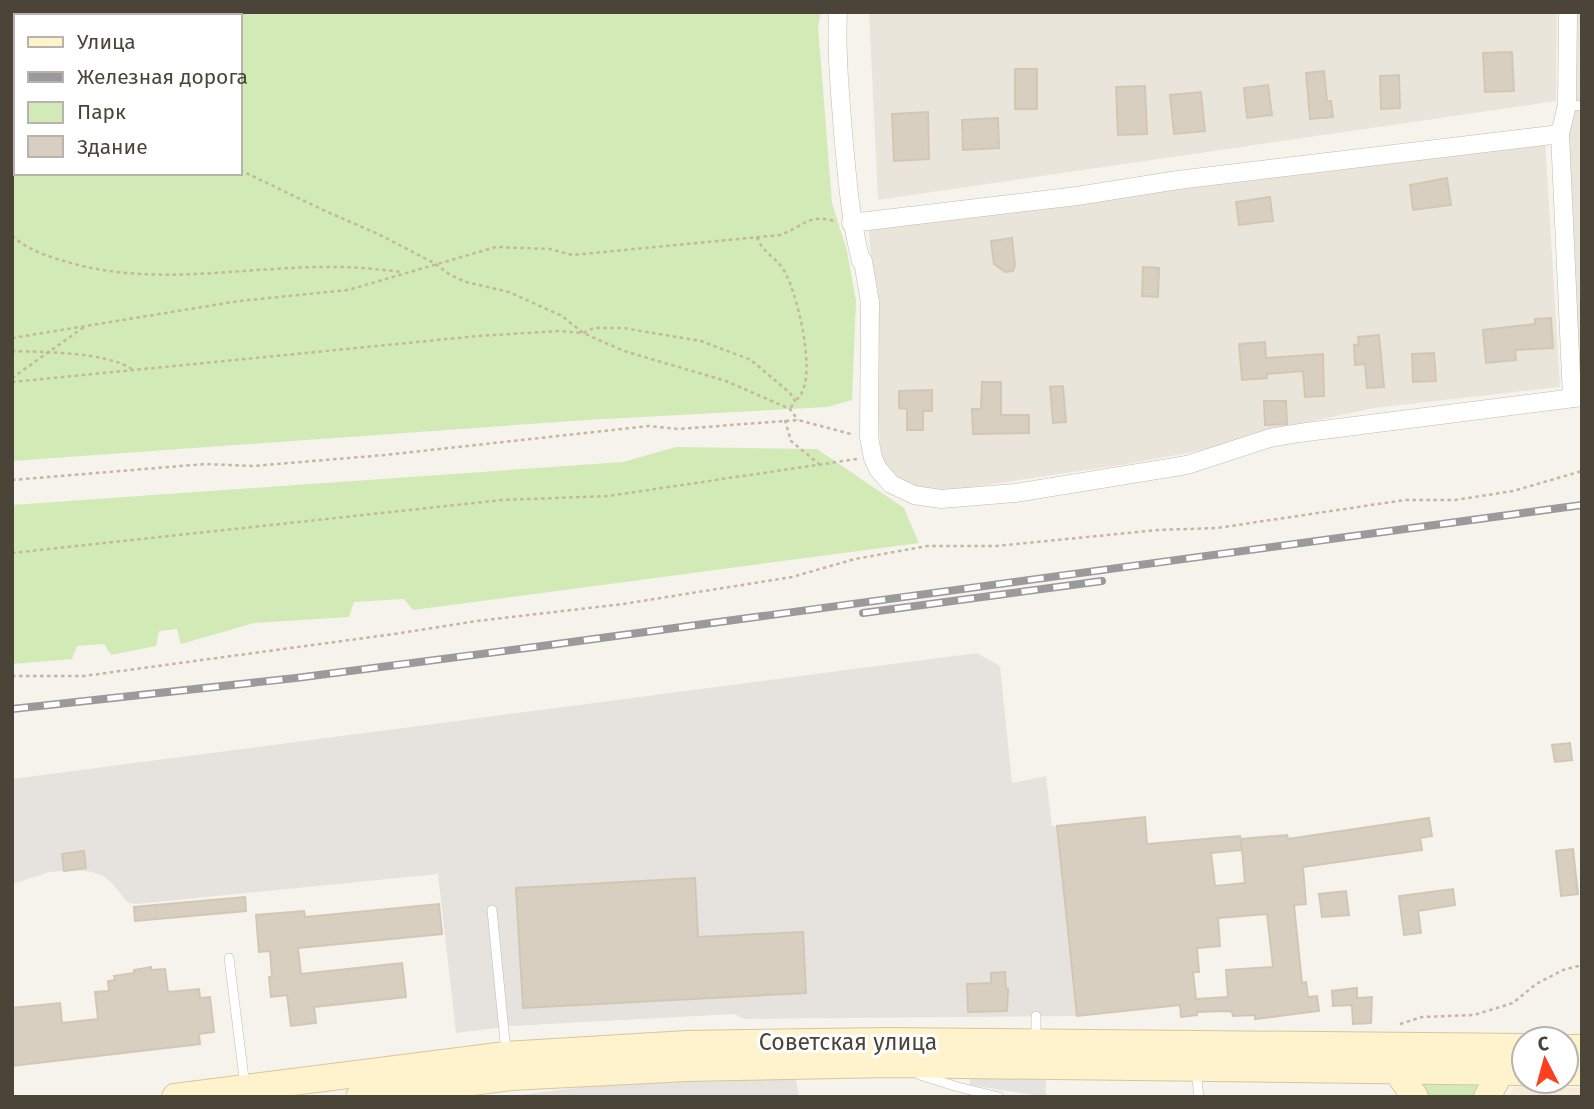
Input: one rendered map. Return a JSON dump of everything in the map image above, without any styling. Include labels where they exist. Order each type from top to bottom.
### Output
[{"type":"main road","name":"Советская улица","points":[[175,1097],[506,1055],[687,1044],[958,1065],[1035,1042],[1510,1047]]},
{"type":"main road","name":"Советская улица","points":[[359,1097],[524,1077],[686,1068],[889,1064],[1510,1072]]},
{"type":"main road","points":[[1396,1070],[1415,1097]]},
{"type":"main road","points":[[1487,1097],[1510,1074]]},
{"type":"street","points":[[838,12],[838,75],[851,223],[860,261],[863,261],[870,302],[869,437],[873,458],[878,469],[891,484],[914,495],[941,499],[1015,493],[1187,465],[1270,438],[1299,433],[1577,398],[1560,134],[1574,105],[1568,12]]},
{"type":"street","points":[[851,223],[1560,134]]},
{"type":"lane","points":[[492,910],[506,1055]]},
{"type":"lane","points":[[229,958],[245,1088]]},
{"type":"lane","points":[[1035,1016],[1035,1042]]},
{"type":"lane","points":[[958,1065],[999,1097]]},
{"type":"lane","points":[[1196,1068],[1199,1097]]},
{"type":"path","points":[[242,171],[323,211],[378,234],[466,282],[509,292],[562,316],[583,333],[624,351],[726,381],[790,410],[798,420]]},
{"type":"path","points":[[12,338],[239,301],[348,290],[496,247],[550,249],[572,256],[780,235],[795,230],[807,220],[816,217],[841,224],[851,223]]},
{"type":"path","points":[[12,236],[20,243],[49,257],[79,266],[121,273],[170,276],[254,269],[341,267],[408,273]]},
{"type":"path","points":[[757,237],[761,249],[781,267],[794,291],[800,317],[806,377],[803,392],[790,410]]},
{"type":"path","points":[[12,380],[85,326]]},
{"type":"path","points":[[12,380],[478,336],[559,331],[583,333],[594,328],[623,328],[701,341],[751,360],[790,393],[795,401]]},
{"type":"path","points":[[12,351],[48,352],[120,362],[133,370]]},
{"type":"path","points":[[785,420],[791,442],[819,464]]},
{"type":"path","points":[[12,480],[205,464],[253,466],[385,455],[649,426],[678,429],[798,420],[869,437]]},
{"type":"path","points":[[12,553],[476,503],[608,496],[873,458]]},
{"type":"path","points":[[12,676],[84,676],[394,635],[477,621],[623,604],[792,577],[855,559],[927,546],[996,546],[1158,530],[1217,528],[1405,500],[1455,500],[1513,491],[1582,471]]},
{"type":"path","points":[[1399,1024],[1422,1017],[1474,1015],[1513,1003],[1536,984],[1563,970],[1582,965]]},
{"type":"shaded area","points":[[869,12],[1557,12],[1556,101],[878,200]]},
{"type":"shaded area","points":[[1576,12],[1582,12],[1581,387],[1566,132]]},
{"type":"shaded area","points":[[1545,139],[1560,387],[1374,408],[1299,424],[1209,449],[952,490],[934,490],[911,485],[893,477],[881,461],[869,230]]},
{"type":"shaded area","points":[[977,653],[1000,666],[1012,783],[1046,776],[1052,826],[1057,826],[1077,1016],[745,1019],[734,1014],[511,1026],[456,1033],[438,874],[136,904],[128,903],[111,882],[92,872],[50,872],[12,884],[12,779]]},
{"type":"shaded area","points":[[970,1065],[1045,1066],[1046,1097],[970,1085]]},
{"type":"shaded area","points":[[795,1073],[799,1097],[504,1097],[678,1075]]},
{"type":"shaded area","points":[[1582,1088],[1582,1097],[1508,1097],[1510,1094],[1580,1095]]},
{"type":"green space","points":[[12,12],[821,12],[818,27],[832,203],[847,251],[856,301],[852,400],[827,407],[586,420],[12,461]]},
{"type":"green space","points":[[676,447],[817,449],[904,508],[919,543],[413,610],[404,599],[354,602],[349,617],[254,623],[181,644],[177,629],[159,631],[156,646],[111,655],[104,644],[77,646],[72,659],[12,664],[12,505],[623,462]]},
{"type":"green space","points":[[1485,1080],[1477,1097],[1422,1097],[1419,1081]]},
{"type":"building","points":[[1512,52],[1514,91],[1485,92],[1483,53]]},
{"type":"building","points":[[1015,69],[1037,69],[1037,109],[1015,109]]},
{"type":"building","points":[[1324,71],[1327,101],[1331,101],[1333,117],[1310,119],[1306,73]]},
{"type":"building","points":[[1399,75],[1400,108],[1381,109],[1380,76]]},
{"type":"building","points":[[1268,85],[1272,115],[1247,118],[1244,88]]},
{"type":"building","points":[[1145,86],[1147,134],[1118,135],[1116,87]]},
{"type":"building","points":[[1201,92],[1205,131],[1174,134],[1170,95]]},
{"type":"building","points":[[928,112],[929,159],[894,161],[892,114]]},
{"type":"building","points":[[998,118],[999,148],[963,150],[962,120]]},
{"type":"building","points":[[1447,178],[1451,205],[1413,210],[1410,185]]},
{"type":"building","points":[[1270,197],[1273,221],[1239,225],[1236,202]]},
{"type":"building","points":[[1012,238],[1015,265],[1013,271],[1005,272],[994,264],[991,241]]},
{"type":"building","points":[[1143,267],[1159,268],[1158,297],[1142,296]]},
{"type":"building","points":[[1551,318],[1553,348],[1515,350],[1516,360],[1486,363],[1483,330],[1535,324],[1535,319]]},
{"type":"building","points":[[1379,335],[1384,387],[1367,388],[1365,364],[1355,365],[1354,345],[1359,344],[1358,337]]},
{"type":"building","points":[[1265,342],[1266,358],[1323,354],[1324,396],[1305,397],[1303,371],[1267,374],[1267,378],[1242,380],[1239,344]]},
{"type":"building","points":[[1434,353],[1436,381],[1413,382],[1412,354]]},
{"type":"building","points":[[982,382],[1001,382],[1001,415],[1029,415],[1029,433],[973,434],[972,409],[981,409]]},
{"type":"building","points":[[1063,386],[1066,422],[1053,423],[1050,387]]},
{"type":"building","points":[[932,390],[932,411],[923,411],[923,430],[907,430],[907,409],[899,408],[899,391]]},
{"type":"building","points":[[1264,401],[1286,401],[1287,424],[1265,425]]},
{"type":"building","points":[[1570,743],[1572,760],[1555,762],[1552,745]]},
{"type":"building","points":[[1145,817],[1147,844],[1240,836],[1242,850],[1241,839],[1287,835],[1288,839],[1429,818],[1432,836],[1420,838],[1422,850],[1303,867],[1306,904],[1294,905],[1302,983],[1306,982],[1308,997],[1317,996],[1319,1011],[1255,1019],[1255,1015],[1233,1016],[1232,1012],[1228,1011],[1197,1012],[1197,1015],[1181,1017],[1180,1005],[1077,1016],[1057,826]],"holes":[[[1242,850],[1245,883],[1215,886],[1211,853]],[[1267,914],[1273,967],[1226,970],[1228,997],[1196,999],[1193,972],[1199,972],[1197,948],[1220,946],[1218,918]]]},
{"type":"building","points":[[1573,849],[1578,894],[1561,896],[1556,851]]},
{"type":"building","points":[[84,851],[86,868],[64,871],[62,854]]},
{"type":"building","points":[[695,878],[698,937],[803,932],[806,993],[523,1008],[516,888]]},
{"type":"building","points":[[1453,889],[1455,905],[1418,911],[1421,933],[1404,935],[1399,896]]},
{"type":"building","points":[[1346,891],[1349,915],[1322,917],[1319,894]]},
{"type":"building","points":[[245,897],[246,911],[135,921],[134,907]]},
{"type":"building","points":[[439,904],[442,934],[298,948],[301,974],[402,963],[406,997],[314,1007],[316,1023],[291,1026],[287,995],[271,997],[270,951],[259,952],[256,915],[304,911],[305,917]]},
{"type":"building","points":[[151,967],[151,970],[165,969],[168,992],[199,989],[200,998],[210,997],[214,1032],[199,1034],[200,1044],[12,1066],[12,1008],[60,1003],[62,1023],[98,1019],[95,992],[109,991],[108,981],[115,980],[114,976]]},
{"type":"building","points":[[1005,972],[1008,989],[1007,1011],[968,1012],[967,984],[991,983],[991,973]]},
{"type":"building","points":[[1357,988],[1357,998],[1372,997],[1371,1023],[1353,1024],[1352,1005],[1333,1006],[1332,991]]},
{"type":"railway","points":[[12,709],[296,678],[1582,505]]},
{"type":"railway","points":[[863,613],[1102,581]]}]
